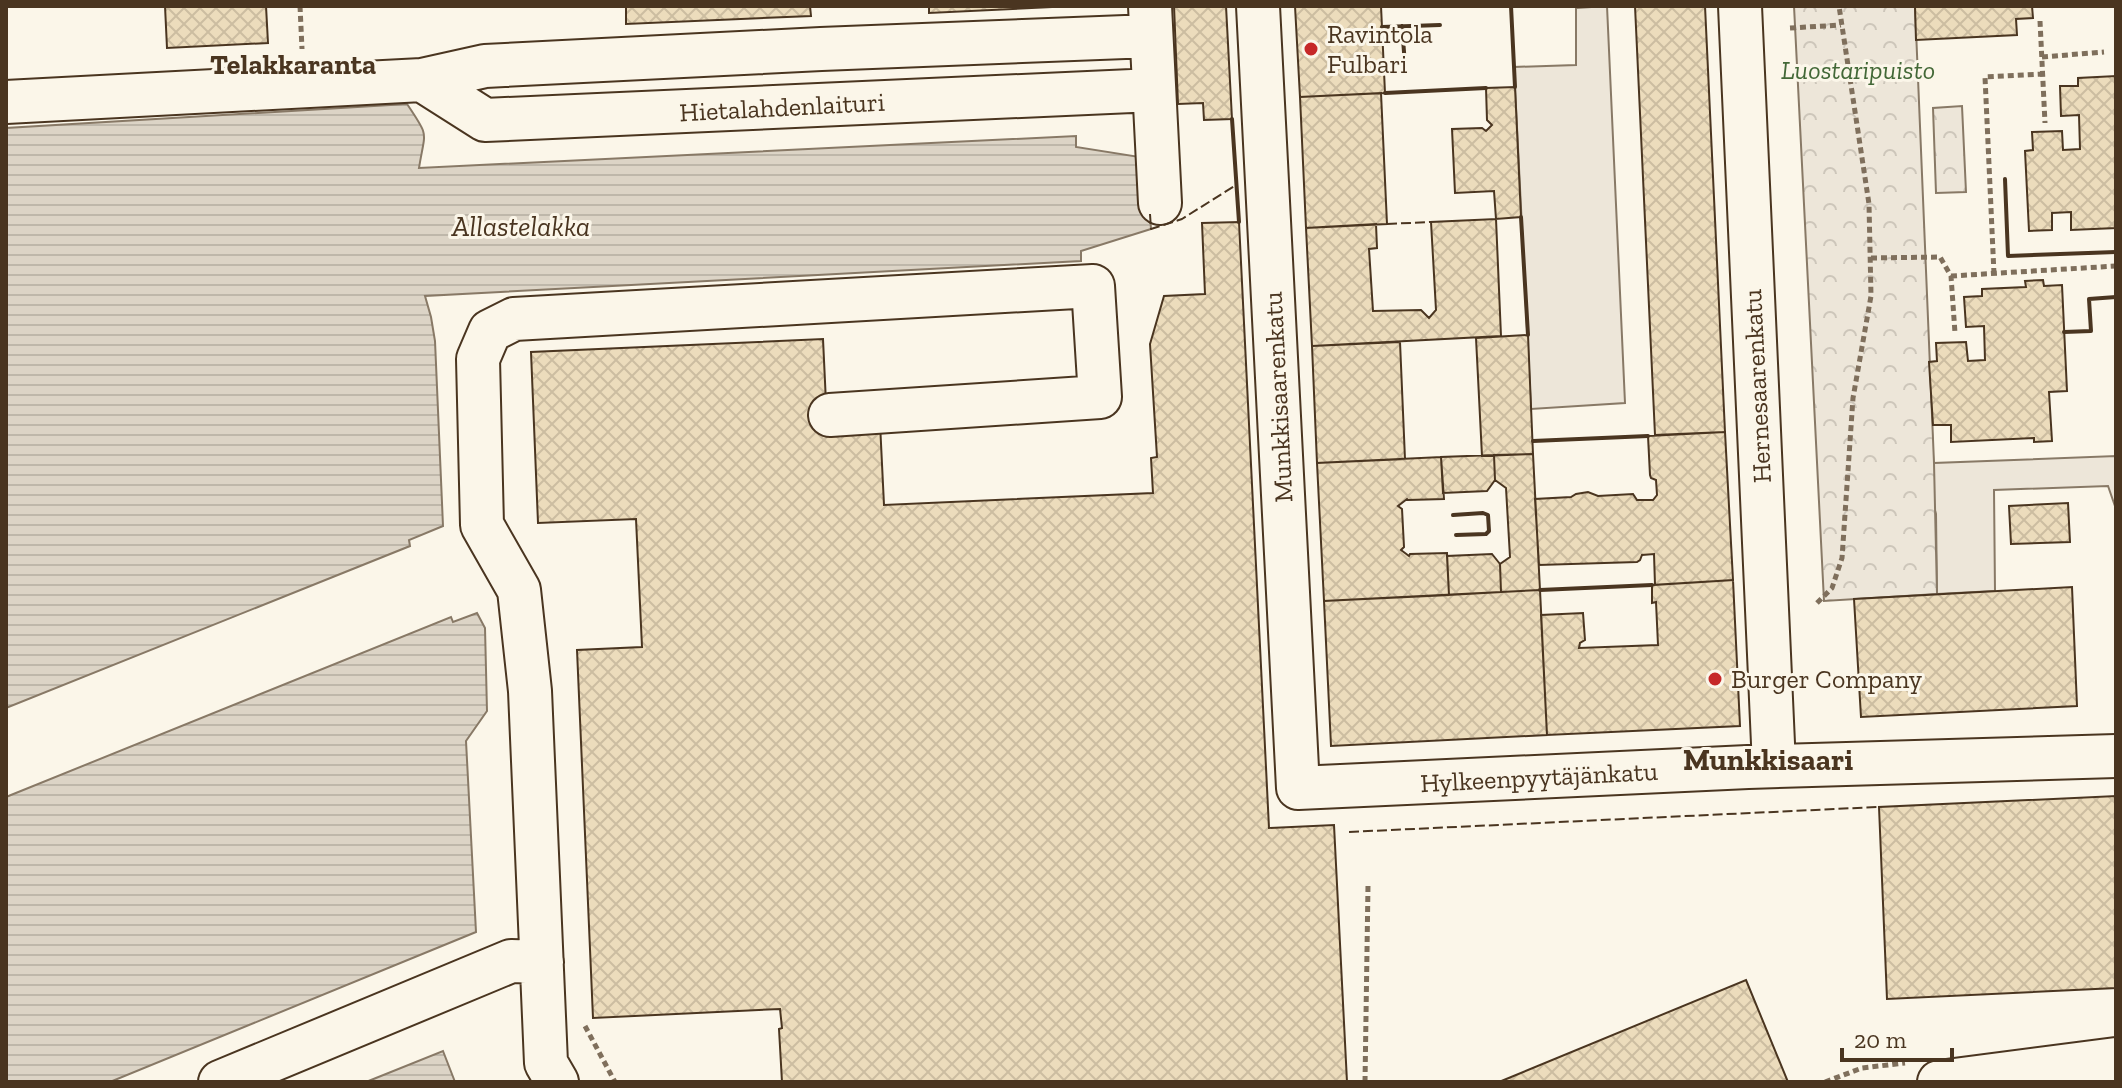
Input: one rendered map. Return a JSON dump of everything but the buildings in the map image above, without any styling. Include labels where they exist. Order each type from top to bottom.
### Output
[{"type":"street","name":"Munkkisaarenkatu","points":[[1258,6],[1298,788]]},
{"type":"street","name":"Hernesaarenkatu","points":[[1740,6],[1774,766]]},
{"type":"street","points":[[6,102],[302,68],[422,80],[485,66],[902,45],[1150,21],[1160,203]]},
{"type":"street","points":[[902,45],[904,101]]},
{"type":"street","points":[[821,49],[823,105]]},
{"type":"street","name":"Hietalahdenlaituri","points":[[422,80],[485,120],[1154,90]]},
{"type":"street","points":[[557,1082],[546,1063],[530,691],[519,590],[482,525],[478,359],[490,331],[514,319],[1093,286],[1100,397],[830,415]]},
{"type":"street","name":"Hylkeenpyytäjänkatu","points":[[1298,788],[1774,766],[2116,756]]},
{"type":"street","points":[[220,1082],[511,961],[542,962]]},
{"type":"street","points":[[1939,1082],[2116,1059]]},
{"type":"path","points":[[300,6],[302,68]]},
{"type":"path","points":[[1817,603],[1832,588],[1842,558],[1853,398],[1871,296],[1869,204],[1839,6]]},
{"type":"path","points":[[2040,21],[2045,123]]},
{"type":"path","points":[[1790,28],[1841,25]]},
{"type":"path","points":[[2042,57],[2104,52]]},
{"type":"path","points":[[1994,274],[1985,77],[2043,74]]},
{"type":"path","points":[[1871,258],[1940,257],[1951,276],[1955,333]]},
{"type":"path","points":[[1951,276],[2116,266]]},
{"type":"path","points":[[1365,1082],[1368,885]]},
{"type":"green space","points":[[1607,6],[1625,403],[1531,409],[1514,67],[1576,65],[1576,8]]},
{"type":"green space","name":"Luostaripuisto","points":[[1794,6],[1915,6],[1937,594],[1824,601]]},
{"type":"green space","points":[[1962,106],[1966,192],[1936,193],[1933,108]]},
{"type":"green space","points":[[1877,301],[1929,362],[1934,477],[1934,463],[2116,456],[2116,509],[2108,486],[1994,490],[1995,591],[1937,594],[1936,514]]},
{"type":"water","name":"Allastelakka","points":[[407,104],[424,134],[419,168],[1076,136],[1076,147],[1146,158],[1151,229],[1081,251],[1081,261],[425,296],[435,341],[443,526],[409,540],[410,546],[6,708],[6,128]]},
{"type":"water","points":[[477,613],[485,628],[487,711],[466,741],[476,932],[110,1082],[6,1082],[6,797],[451,617],[453,622]]},
{"type":"water","points":[[443,1051],[455,1082],[366,1082]]},
{"type":"fence","points":[[1150,214],[1151,229],[1182,219],[1236,185]]},
{"type":"fence","points":[[1387,224],[1431,222]]},
{"type":"fence","points":[[1349,832],[1877,807]]},
{"type":"wall","points":[[1511,6],[1515,87]]},
{"type":"wall","points":[[1382,27],[1440,25]]},
{"type":"wall","points":[[1402,26],[1405,65]]},
{"type":"wall","points":[[1385,93],[1486,88]]},
{"type":"wall","points":[[1232,119],[1239,222]]},
{"type":"wall","points":[[2005,179],[2008,256],[2116,252]]},
{"type":"wall","points":[[1521,217],[1528,335]]},
{"type":"wall","points":[[2064,332],[2091,331],[2089,299],[2116,297]]},
{"type":"wall","points":[[1533,441],[1648,436]]},
{"type":"wall","points":[[1453,515],[1488,515],[1489,531],[1486,534],[1456,535]]},
{"type":"wall","points":[[1540,590],[1652,585]]},
{"type":"place","name":"Ravintola Fulbari","points":[[1311,49]]},
{"type":"place","name":"Burger Company","points":[[1715,679]]},
{"type":"district","name":"Telakkaranta","points":[[293,64]]},
{"type":"district","name":"Munkkisaari","points":[[1768,760]]}]
